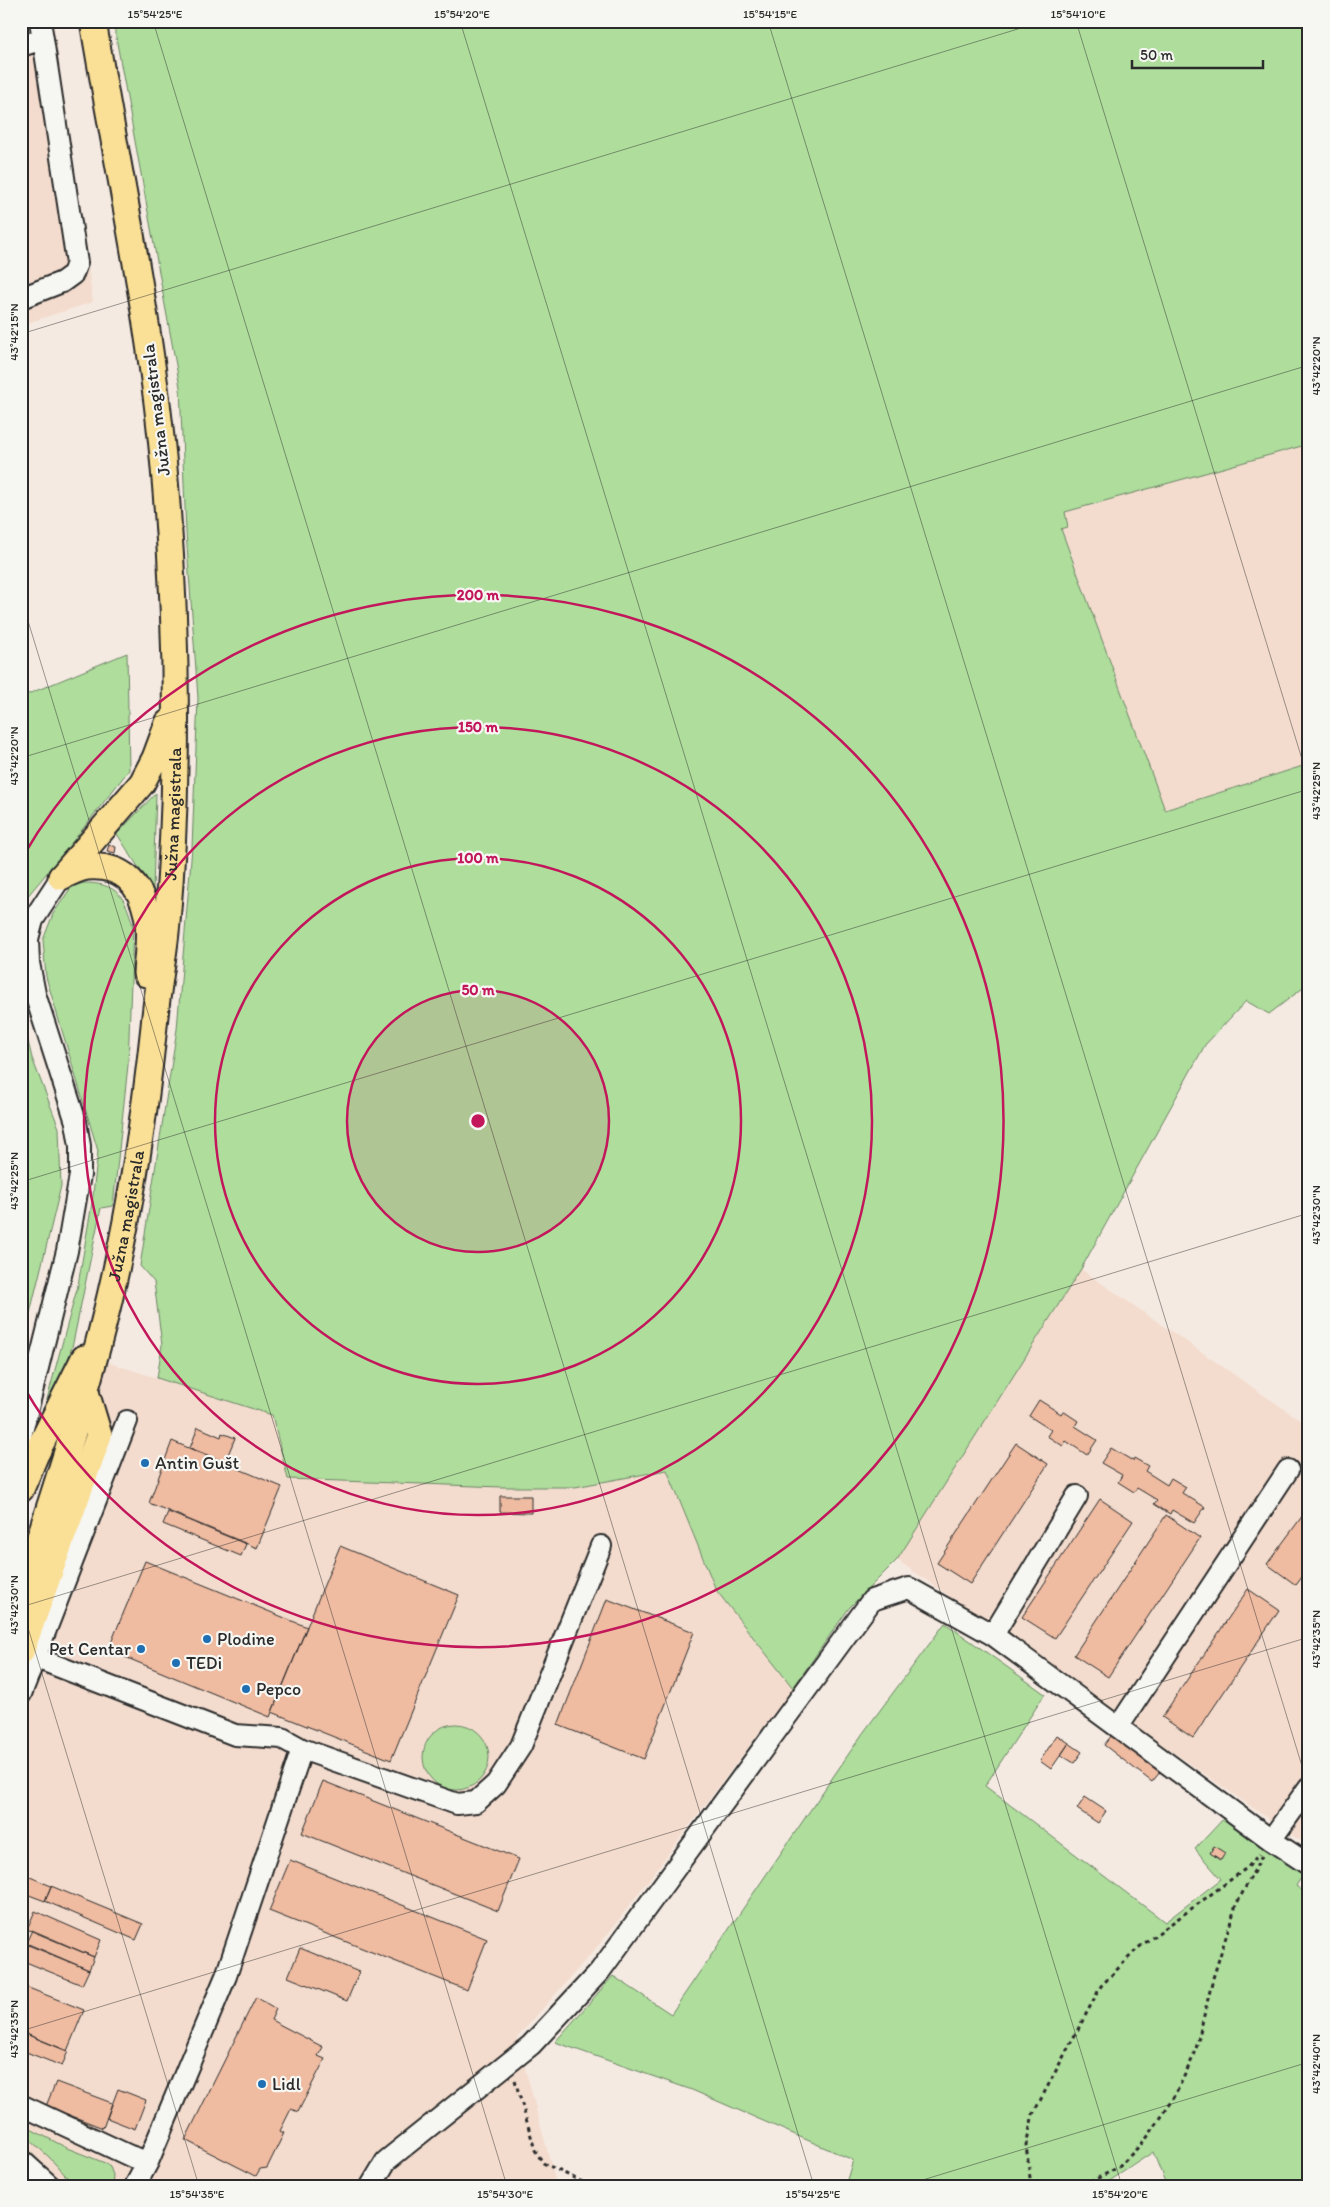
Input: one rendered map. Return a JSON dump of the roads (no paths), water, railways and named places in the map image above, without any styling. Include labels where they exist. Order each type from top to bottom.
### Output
[{"type":"main road","name":"Južna magistrala","points":[[21,1595],[86,1392],[111,1294],[135,1178],[148,1092],[154,1024],[167,923],[172,815],[174,706],[171,562],[163,455],[139,281],[93,21]]},
{"type":"main road","points":[[61,876],[142,783],[155,758],[174,706]]},
{"type":"main road","points":[[61,876],[85,867],[120,871],[132,882],[140,894],[147,916],[146,984],[154,1024]]},
{"type":"main road","points":[[21,1489],[35,1456],[96,1332],[111,1294]]},
{"type":"main road","points":[[28,1655],[99,1435],[86,1392]]},
{"type":"street","points":[[21,46],[42,30],[77,262],[74,274],[62,282],[21,298]]},
{"type":"street","points":[[21,1436],[67,1251],[80,1175],[80,1146],[76,1122],[35,994],[29,963],[28,939],[33,920],[61,876]]},
{"type":"street","points":[[21,1694],[28,1655],[127,1421]]},
{"type":"street","points":[[1119,1726],[1288,1470]]},
{"type":"street","points":[[993,1635],[1077,1496]]},
{"type":"street","points":[[28,1655],[235,1735],[282,1738],[302,1749],[457,1804],[476,1802],[496,1784],[521,1746],[601,1546]]},
{"type":"street","points":[[371,2186],[386,2161],[531,2044],[600,1971],[872,1600],[909,1588],[993,1635],[1119,1726],[1271,1840],[1309,1865]]},
{"type":"street","points":[[135,2186],[148,2162],[226,1976],[302,1749]]},
{"type":"street","points":[[1271,1840],[1309,1787]]},
{"type":"street","points":[[21,2105],[130,2156],[148,2162]]},
{"type":"street","points":[[21,2160],[50,2186]]},
{"type":"place","name":"Antin Gušt","points":[[145,1463]]},
{"type":"place","name":"Plodine","points":[[207,1639]]},
{"type":"place","name":"Pet Centar","points":[[141,1649]]},
{"type":"place","name":"TEDi","points":[[176,1663]]},
{"type":"place","name":"Pepco","points":[[246,1689]]},
{"type":"place","name":"Lidl","points":[[262,2084]]}]
